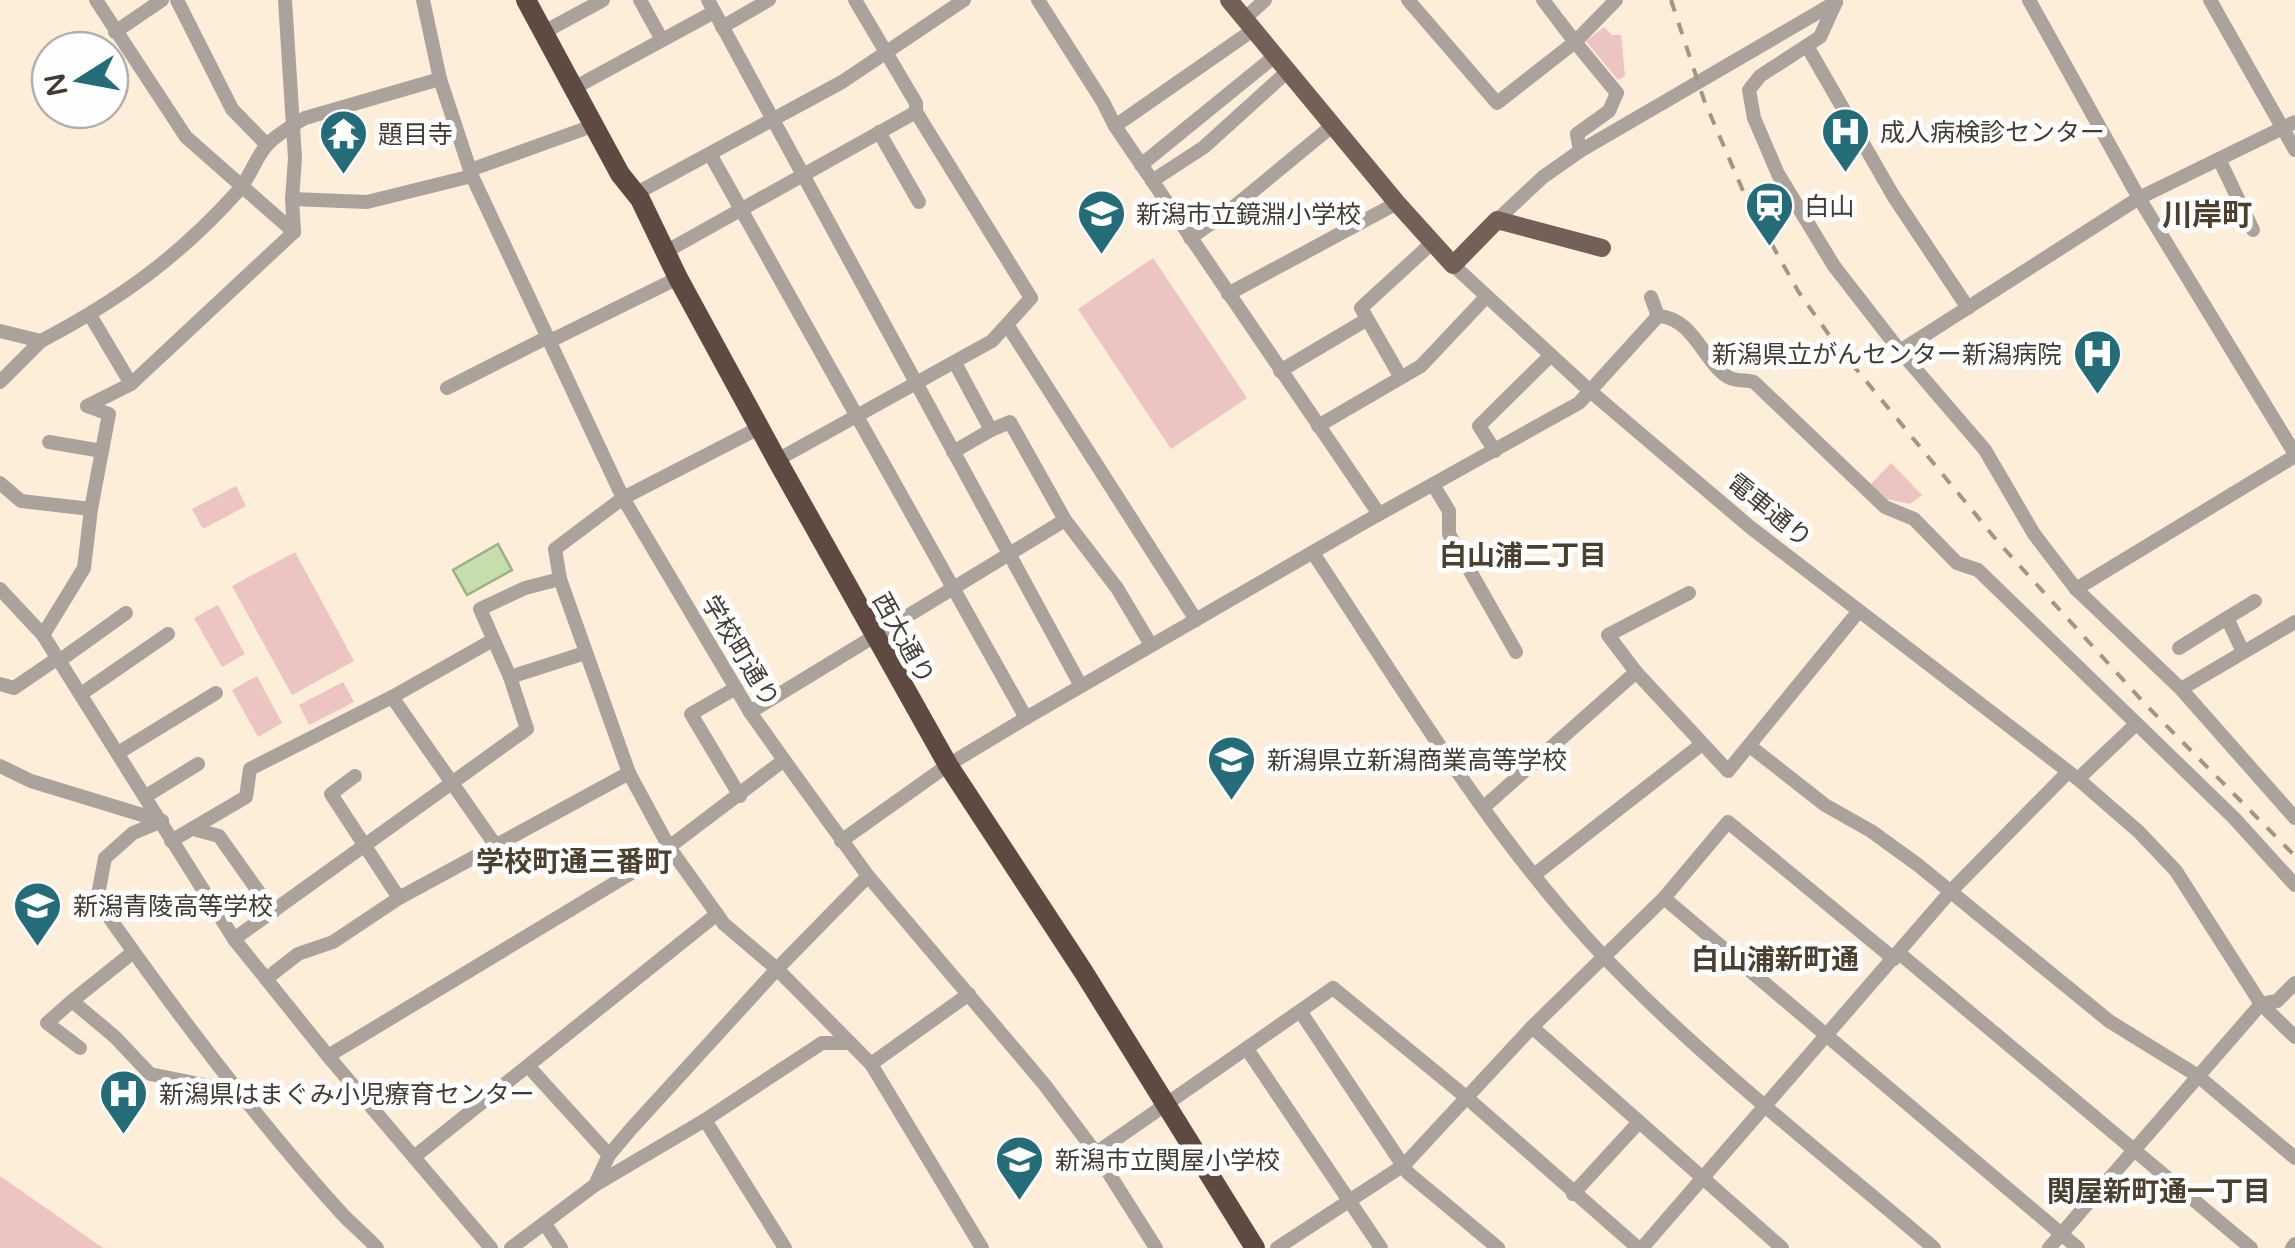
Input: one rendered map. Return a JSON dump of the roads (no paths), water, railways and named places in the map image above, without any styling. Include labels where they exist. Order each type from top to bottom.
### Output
[{"type":"highway","name":"西大通り","points":[[526,0],[948,766],[1168,1105],[1255,1248]]},
{"type":"highway","name":"西大通り","points":[[534,0],[544,32]]},
{"type":"main road","name":"電車通り","points":[[1228,0],[1396,203],[1453,265]]},
{"type":"main road","points":[[1453,265],[1498,220],[1602,248]]},
{"type":"street","points":[[96,0],[114,30]]},
{"type":"street","points":[[118,30],[162,0]]},
{"type":"street","points":[[177,0],[232,109],[267,145]]},
{"type":"street","points":[[284,0],[293,125],[294,232]]},
{"type":"street","name":"学校町通り","points":[[423,0],[440,79],[471,173],[623,498],[750,712],[841,841],[1044,1084],[1096,1154],[1156,1248]]},
{"type":"street","points":[[544,32],[603,0]]},
{"type":"street","points":[[640,0],[662,40]]},
{"type":"street","points":[[722,26],[768,0]]},
{"type":"street","points":[[777,460],[992,341],[1031,298],[916,112],[916,103],[854,0]]},
{"type":"street","points":[[635,194],[886,54],[964,0]]},
{"type":"street","points":[[1038,0],[1104,102],[1115,126],[1378,514]]},
{"type":"street","points":[[1115,126],[1249,24],[1265,0]]},
{"type":"street","points":[[1408,0],[1497,103],[1575,42],[1616,0]]},
{"type":"street","points":[[1543,0],[1617,93],[1610,111],[1577,134],[1580,151]]},
{"type":"street","points":[[2029,0],[2139,198],[2295,455],[2076,589]]},
{"type":"street","points":[[2210,0],[2290,124],[2295,150]]},
{"type":"street","points":[[1837,1],[1820,38],[1760,76],[1748,90],[1754,118],[1778,174],[1834,266],[1985,450],[2034,534],[2076,589],[2181,689],[2295,818]]},
{"type":"street","points":[[1498,220],[1543,177],[1580,151],[1837,1]]},
{"type":"street","points":[[574,88],[662,40],[711,6],[1081,686]]},
{"type":"street","points":[[1807,46],[1894,197],[1968,308]]},
{"type":"street","points":[[130,54],[186,138],[294,232]]},
{"type":"street","points":[[1142,166],[1275,56]]},
{"type":"street","points":[[1152,181],[1204,147],[1288,71]]},
{"type":"street","points":[[0,382],[41,341],[90,315],[158,270],[241,188],[267,145],[293,125],[304,118],[440,79]]},
{"type":"street","points":[[665,252],[916,112]]},
{"type":"street","points":[[1900,351],[2139,198],[2290,124]]},
{"type":"street","points":[[292,199],[367,202],[471,173],[595,125]]},
{"type":"street","points":[[1190,238],[1332,126]]},
{"type":"street","points":[[879,132],[918,202]]},
{"type":"street","points":[[710,154],[1026,718]]},
{"type":"street","points":[[2219,159],[2254,230]]},
{"type":"street","points":[[1228,294],[1396,203]]},
{"type":"street","points":[[43,635],[84,568],[109,414],[87,406],[131,384],[294,232]]},
{"type":"street","points":[[1400,376],[1361,308],[1432,243]]},
{"type":"street","name":"電車通り","points":[[1453,265],[1550,355],[1750,527],[2073,775],[2139,832],[2176,871],[2261,1004],[2295,1036]]},
{"type":"street","points":[[447,388],[678,278]]},
{"type":"street","points":[[1318,426],[1421,366],[1486,296]]},
{"type":"street","points":[[1651,297],[1658,316]]},
{"type":"street","points":[[90,315],[131,384]]},
{"type":"street","points":[[841,841],[948,766],[1026,718],[1579,402],[1658,316]]},
{"type":"street","points":[[1658,316],[1672,318],[1682,325],[1729,377],[1754,382],[1885,507],[1914,519],[1956,562],[1978,570],[2234,818],[2295,885]]},
{"type":"street","points":[[1280,370],[1366,320]]},
{"type":"street","points":[[1008,326],[1196,620]]},
{"type":"street","points":[[0,332],[41,341]]},
{"type":"street","points":[[1495,451],[1479,426],[1550,355]]},
{"type":"street","points":[[955,363],[991,430]]},
{"type":"street","points":[[953,452],[1010,422],[1065,520],[1117,588],[1151,645]]},
{"type":"street","points":[[759,428],[623,498],[555,549],[560,579],[629,773],[669,847],[724,924],[777,969],[870,1064],[982,1248]]},
{"type":"street","points":[[49,442],[102,451]]},
{"type":"street","points":[[0,483],[21,501],[91,509]]},
{"type":"street","points":[[1434,486],[1449,511],[1449,534],[1516,652]]},
{"type":"street","points":[[750,712],[1065,520]]},
{"type":"street","points":[[1312,553],[1484,807],[1534,875],[1604,956],[1683,1036],[1934,1248]]},
{"type":"street","points":[[234,939],[527,730],[510,677],[480,608],[525,588],[560,579]]},
{"type":"street","points":[[0,589],[43,635],[234,939],[491,1248]]},
{"type":"street","points":[[1689,594],[1608,635],[1636,672],[1728,771],[1858,612]]},
{"type":"street","points":[[2179,648],[2254,601]]},
{"type":"street","points":[[0,684],[14,688],[126,613]]},
{"type":"street","points":[[2227,618],[2243,652]]},
{"type":"street","points":[[2181,689],[2295,622]]},
{"type":"street","points":[[81,694],[168,634]]},
{"type":"street","points":[[171,841],[246,797],[250,769],[494,640]]},
{"type":"street","points":[[510,677],[585,653]]},
{"type":"street","points":[[1484,807],[1636,672]]},
{"type":"street","points":[[736,688],[691,714],[740,796]]},
{"type":"street","points":[[118,753],[216,694]]},
{"type":"street","points":[[392,696],[496,846]]},
{"type":"street","points":[[1096,1154],[1333,988],[1640,1248],[1768,1107],[1951,891],[2073,775],[2135,725]]},
{"type":"street","points":[[1534,875],[1702,744]]},
{"type":"street","points":[[1750,747],[1951,891],[2109,1022],[2198,1076],[2295,1158]]},
{"type":"street","points":[[328,1056],[566,915],[669,847],[784,760]]},
{"type":"street","points":[[146,796],[198,764]]},
{"type":"street","points":[[0,766],[31,780],[162,821]]},
{"type":"street","points":[[266,979],[298,954],[333,942],[399,898],[629,773]]},
{"type":"street","points":[[355,776],[331,794],[399,898]]},
{"type":"street","points":[[162,821],[133,833],[105,858],[97,900],[132,953],[240,1092],[377,1248]]},
{"type":"street","points":[[1277,1248],[1404,1165],[1532,1027],[1664,898],[1728,822],[2251,1248]]},
{"type":"street","points":[[193,828],[219,836],[273,912]]},
{"type":"street","points":[[595,1185],[609,1155],[777,969],[868,876]]},
{"type":"street","points":[[1664,898],[2078,1248]]},
{"type":"street","points":[[414,1157],[717,914]]},
{"type":"street","points":[[80,1048],[47,1024],[132,953]]},
{"type":"street","points":[[2049,1248],[2261,1004],[2276,1001],[2295,984]]},
{"type":"street","points":[[870,1064],[969,994]]},
{"type":"street","points":[[72,1001],[115,1037],[150,1074],[240,1092]]},
{"type":"street","points":[[1300,1011],[1408,1173],[1498,1248]]},
{"type":"street","points":[[1532,1027],[1782,1248]]},
{"type":"street","points":[[512,1248],[595,1185],[705,1120],[822,1043],[850,1043]]},
{"type":"street","points":[[1246,1049],[1380,1248]]},
{"type":"street","points":[[528,1066],[609,1155]]},
{"type":"street","points":[[705,1120],[785,1248]]},
{"type":"street","points":[[1573,1194],[1640,1122]]},
{"type":"street","points":[[545,1224],[561,1248]]},
{"type":"railway","points":[[1671,0],[1704,100],[1747,200],[1798,291],[1834,342],[1999,543],[2146,705],[2295,856]]},
{"type":"place","name":"成人病検診センター","points":[[1845,174]]},
{"type":"place","name":"題目寺","points":[[343,176]]},
{"type":"place","name":"白山","points":[[1769,248]]},
{"type":"place","name":"新潟市立鏡淵小学校","points":[[1101,256]]},
{"type":"place","name":"新潟県立がんセンター新潟病院","points":[[2097,396]]},
{"type":"place","name":"新潟県立新潟商業高等学校","points":[[1232,802]]},
{"type":"place","name":"新潟青陵高等学校","points":[[38,948]]},
{"type":"place","name":"新潟県はまぐみ小児療育センター","points":[[124,1136]]},
{"type":"place","name":"新潟市立関屋小学校","points":[[1020,1202]]},
{"type":"district","name":"川岸町","points":[[2207,215]]},
{"type":"district","name":"白山浦二丁目","points":[[1523,555]]},
{"type":"district","name":"学校町通三番町","points":[[574,861]]},
{"type":"district","name":"白山浦新町通","points":[[1775,959]]},
{"type":"district","name":"関屋新町通一丁目","points":[[2159,1191]]}]
